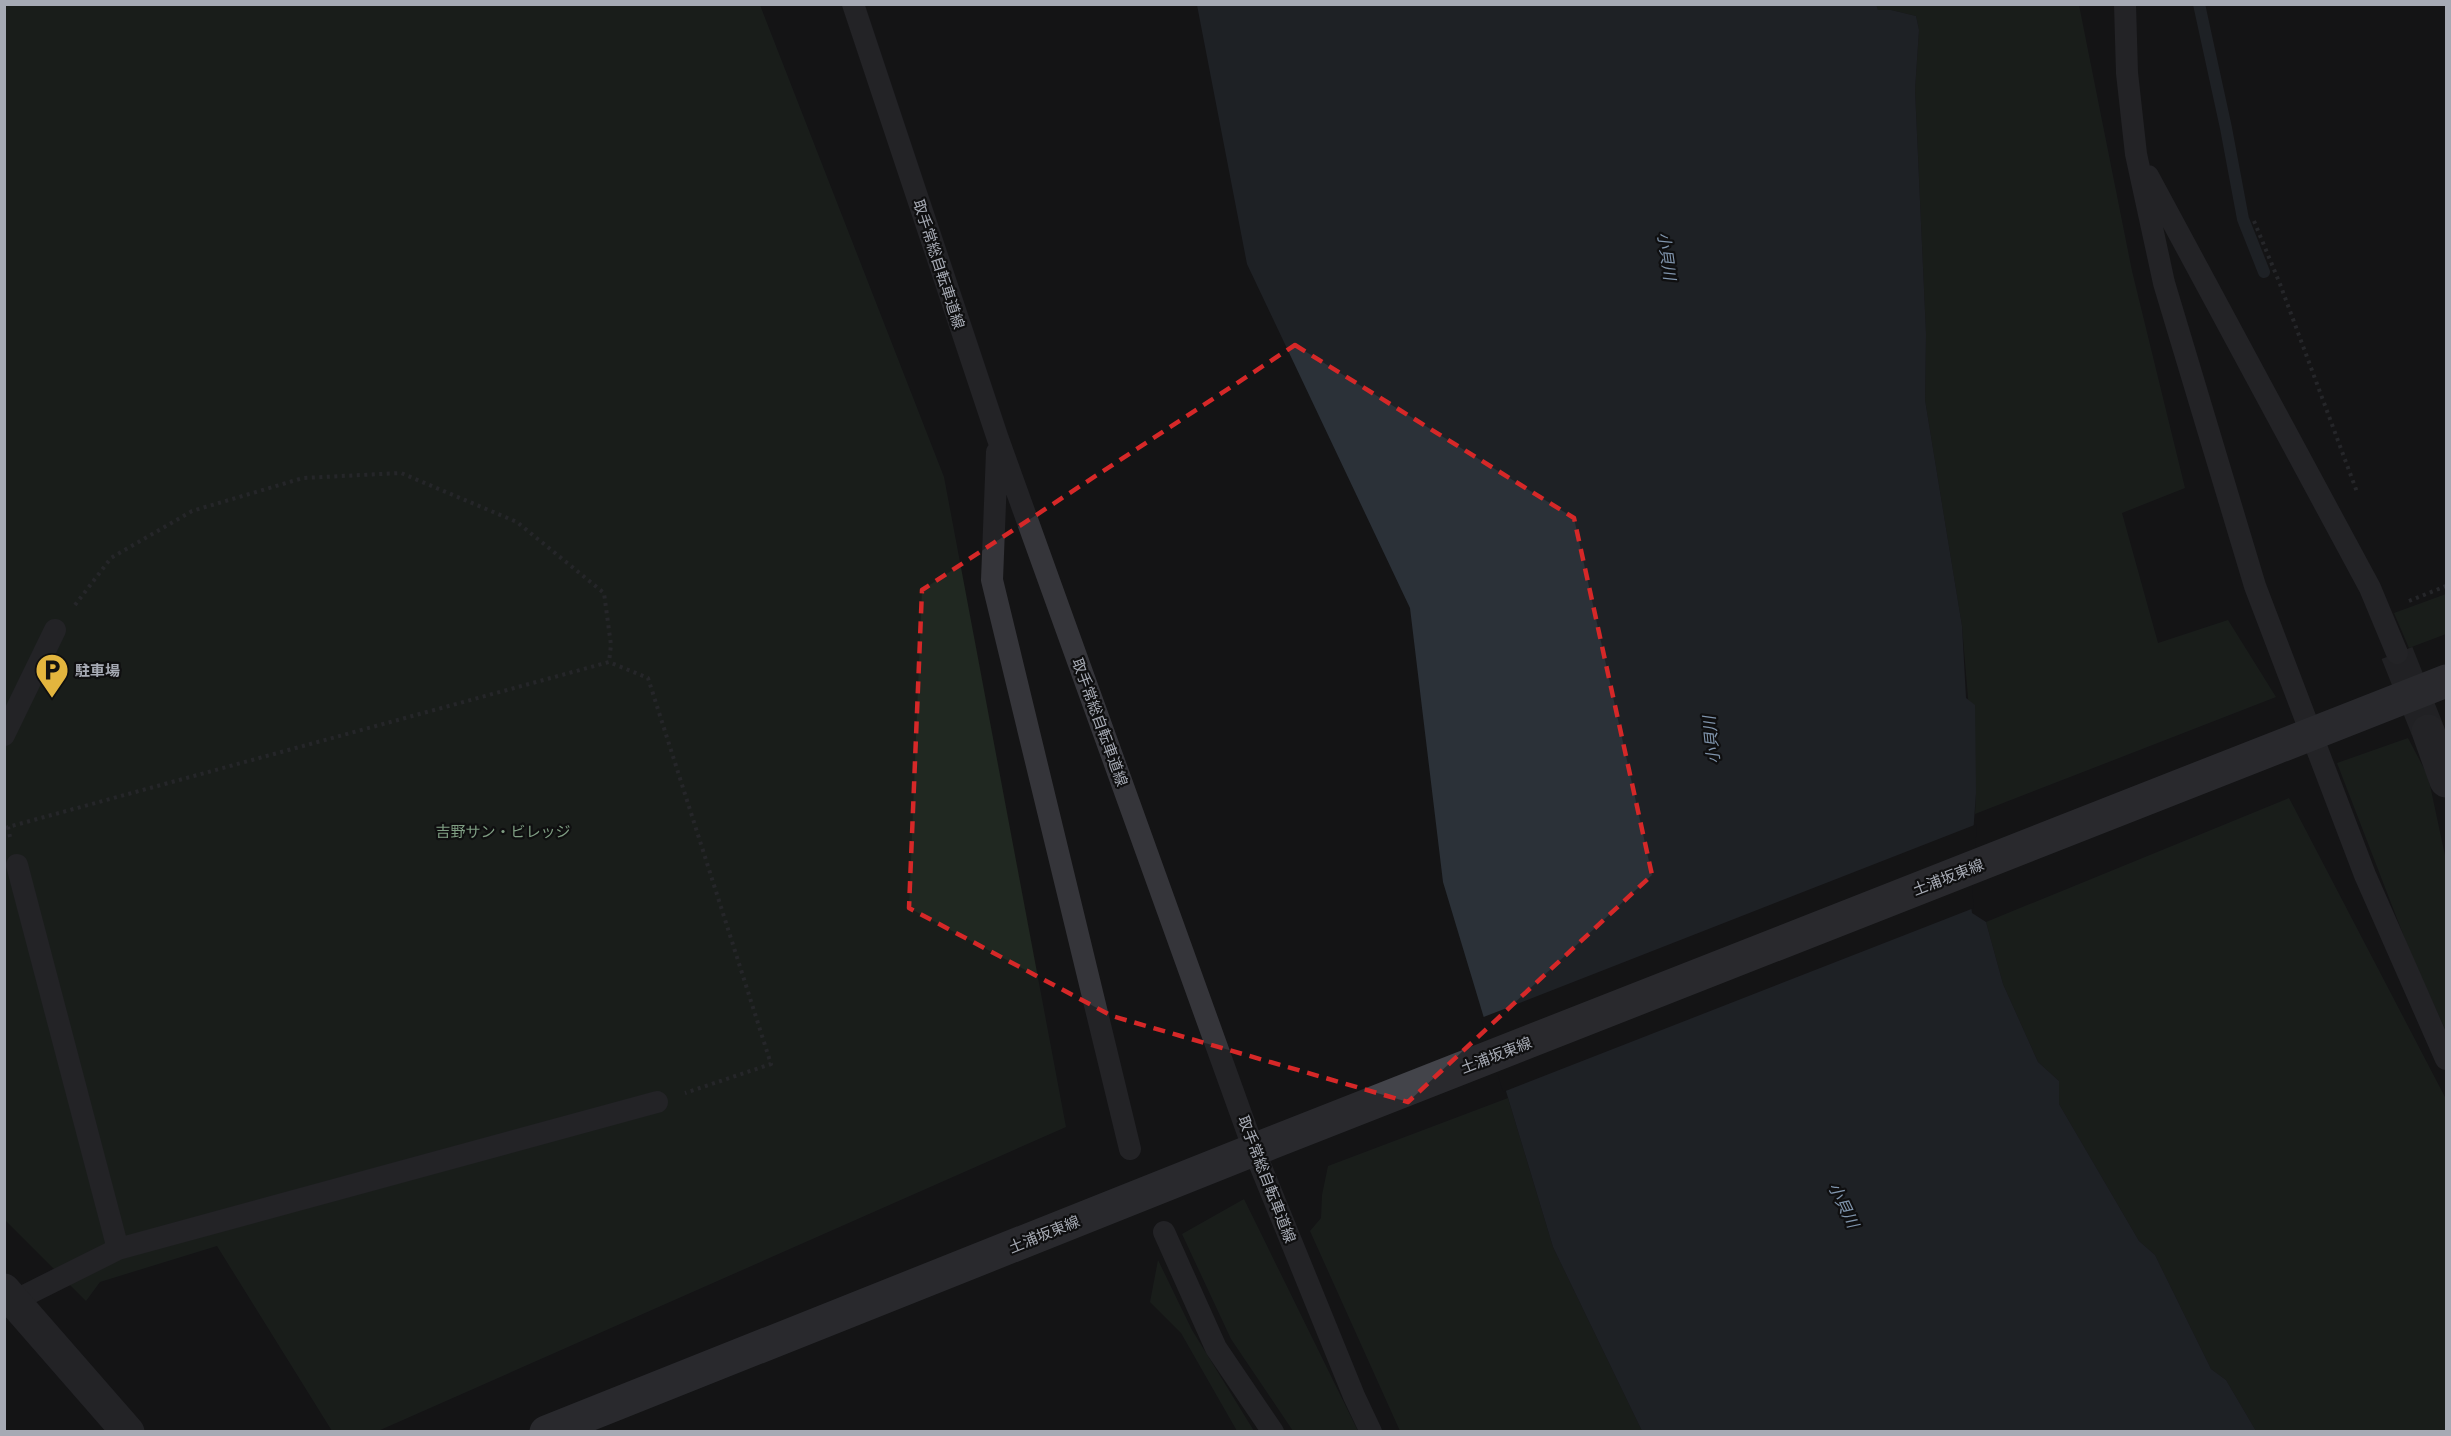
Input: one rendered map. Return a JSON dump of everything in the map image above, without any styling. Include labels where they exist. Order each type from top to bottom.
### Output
[{"type":"main road","name":"土浦坂東線","points":[[546,1431],[2446,681]]},
{"type":"street","points":[[2428,731],[2446,783]]},
{"type":"street","points":[[9,1295],[128,1431]]},
{"type":"lane","name":"取手常総自転車道線","points":[[853,4],[998,438],[1354,1396],[1371,1431]]},
{"type":"lane","points":[[2126,4],[2127,73],[2136,154],[2164,283],[2248,564],[2305,737],[2446,1059]]},
{"type":"lane","points":[[2136,154],[2370,588],[2397,653]]},
{"type":"lane","points":[[998,438],[992,580],[1130,1149]]},
{"type":"lane","points":[[4,735],[55,630]]},
{"type":"lane","points":[[18,865],[118,1249]]},
{"type":"lane","points":[[9,1295],[118,1249],[657,1102]]},
{"type":"lane","points":[[1164,1232],[1216,1348],[1273,1431]]},
{"type":"path","points":[[2254,221],[2280,284],[2360,500]]},
{"type":"path","points":[[55,630],[111,558],[192,511],[303,477],[401,473],[517,522],[603,593],[611,645],[609,662]]},
{"type":"path","points":[[2380,612],[2446,586]]},
{"type":"path","points":[[18,865],[6,826],[609,662],[648,678],[771,1064],[657,1102]]},
{"type":"highlighted area","points":[[1295,345],[1574,518],[1652,875],[1408,1102],[1112,1016],[909,908],[922,590]]},
{"type":"green space","name":"吉野サン・ビレッジ","points":[[4,5],[760,5],[944,477],[1066,1127],[378,1431],[332,1431],[217,1246],[100,1282],[86,1301],[5,1220]]},
{"type":"green space","points":[[1876,5],[2079,5],[2132,271],[2185,488],[2122,513],[2158,643],[2228,620],[2276,697],[1975,814],[1976,793],[1962,626],[1925,400],[1926,334],[1915,90],[1919,30],[1916,16],[1891,10],[1878,10]]},
{"type":"green space","points":[[2446,594],[2446,634],[2409,648],[2394,613]]},
{"type":"green space","points":[[2408,738],[2428,776],[2446,860],[2446,1031],[2413,960],[2337,763]]},
{"type":"green space","points":[[2289,798],[2446,1099],[2446,1431],[2256,1431],[2226,1380],[2211,1369],[2155,1255],[2139,1241],[2059,1104],[2059,1081],[2038,1062],[2003,984],[1986,922]]},
{"type":"green space","points":[[1508,1098],[1553,1247],[1642,1431],[1400,1431],[1310,1231],[1321,1218],[1322,1195],[1328,1166]]},
{"type":"green space","points":[[1244,1199],[1358,1431],[1293,1431],[1231,1339],[1182,1234]]},
{"type":"green space","points":[[1158,1260],[1192,1330],[1254,1431],[1237,1431],[1181,1333],[1150,1302]]},
{"type":"water","name":"小貝川","points":[[1876,4],[1878,10],[1891,10],[1916,16],[1919,30],[1915,90],[1926,334],[1925,400],[1962,626],[1966,698],[1975,705],[1976,793],[1969,890],[1972,913],[1986,922],[2003,984],[2038,1062],[2059,1081],[2059,1104],[2139,1241],[2155,1255],[2211,1369],[2226,1380],[2256,1431],[1642,1431],[1553,1247],[1443,882],[1410,608],[1247,264],[1197,5]]},
{"type":"pier","points":[[1977,824],[1972,890],[1974,908],[1503,1092],[1481,1018]]},
{"type":"waterway","points":[[2199,4],[2243,219],[2264,272]]},
{"type":"tunnel","points":[[2397,653],[2428,731]]},
{"type":"place","name":"駐車場","points":[[52,699]]}]
